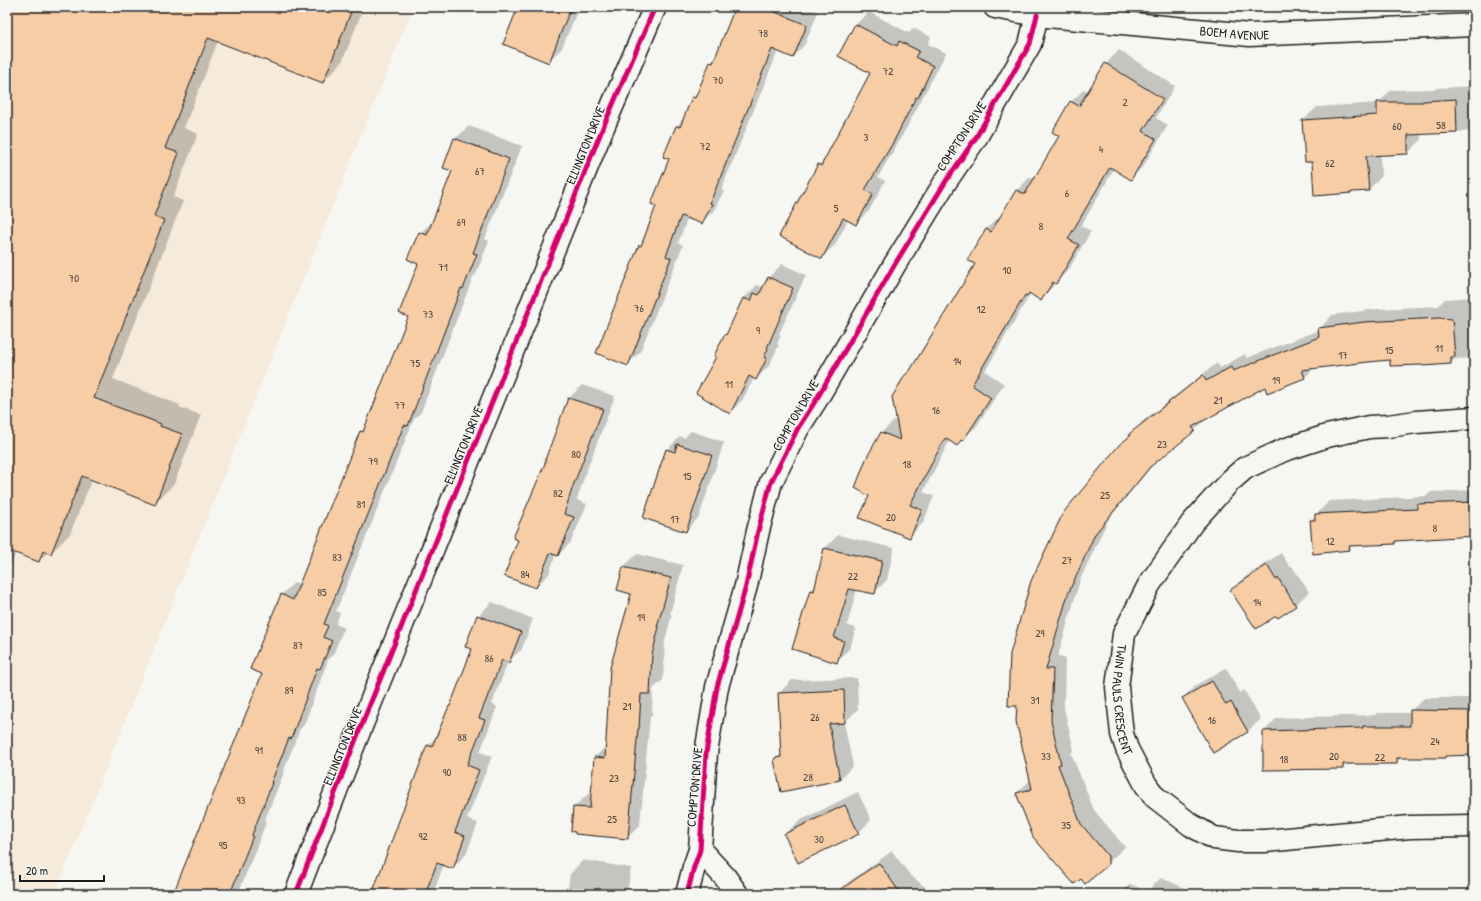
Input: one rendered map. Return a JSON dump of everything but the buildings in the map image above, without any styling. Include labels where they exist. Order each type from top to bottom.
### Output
[{"type":"street","name":"ELLINGTON DRIVE","points":[[296,894],[356,739],[601,132],[655,7]]},
{"type":"street","name":"BOEM AVENUE","points":[[995,7],[1037,15],[1250,35],[1474,25]]},
{"type":"street","name":"COMPTON DRIVE","points":[[687,894],[700,850],[706,753],[717,687],[746,586],[771,482],[798,428],[816,400],[895,264],[946,181],[975,139],[1030,44],[1037,15]]},
{"type":"street","name":"TWIN PAULS CRESCENT","points":[[1474,418],[1370,427],[1326,436],[1284,450],[1245,468],[1229,482],[1192,523],[1162,563],[1149,584],[1124,634],[1117,688],[1122,734],[1127,749],[1146,785],[1155,797],[1191,825],[1214,838],[1238,841],[1265,841],[1410,827],[1474,826]]},
{"type":"street","points":[[700,850],[725,877],[737,894]]},
{"type":"shaded area","points":[[7,7],[413,7],[55,894],[7,894]]},
{"type":"cycle path","points":[[296,894],[356,739],[601,132],[655,7]]},
{"type":"cycle path","points":[[687,894],[700,850],[706,753],[717,687],[746,586],[771,482],[798,428],[816,400],[895,264],[946,181],[975,139],[1030,44],[1037,15]]}]
